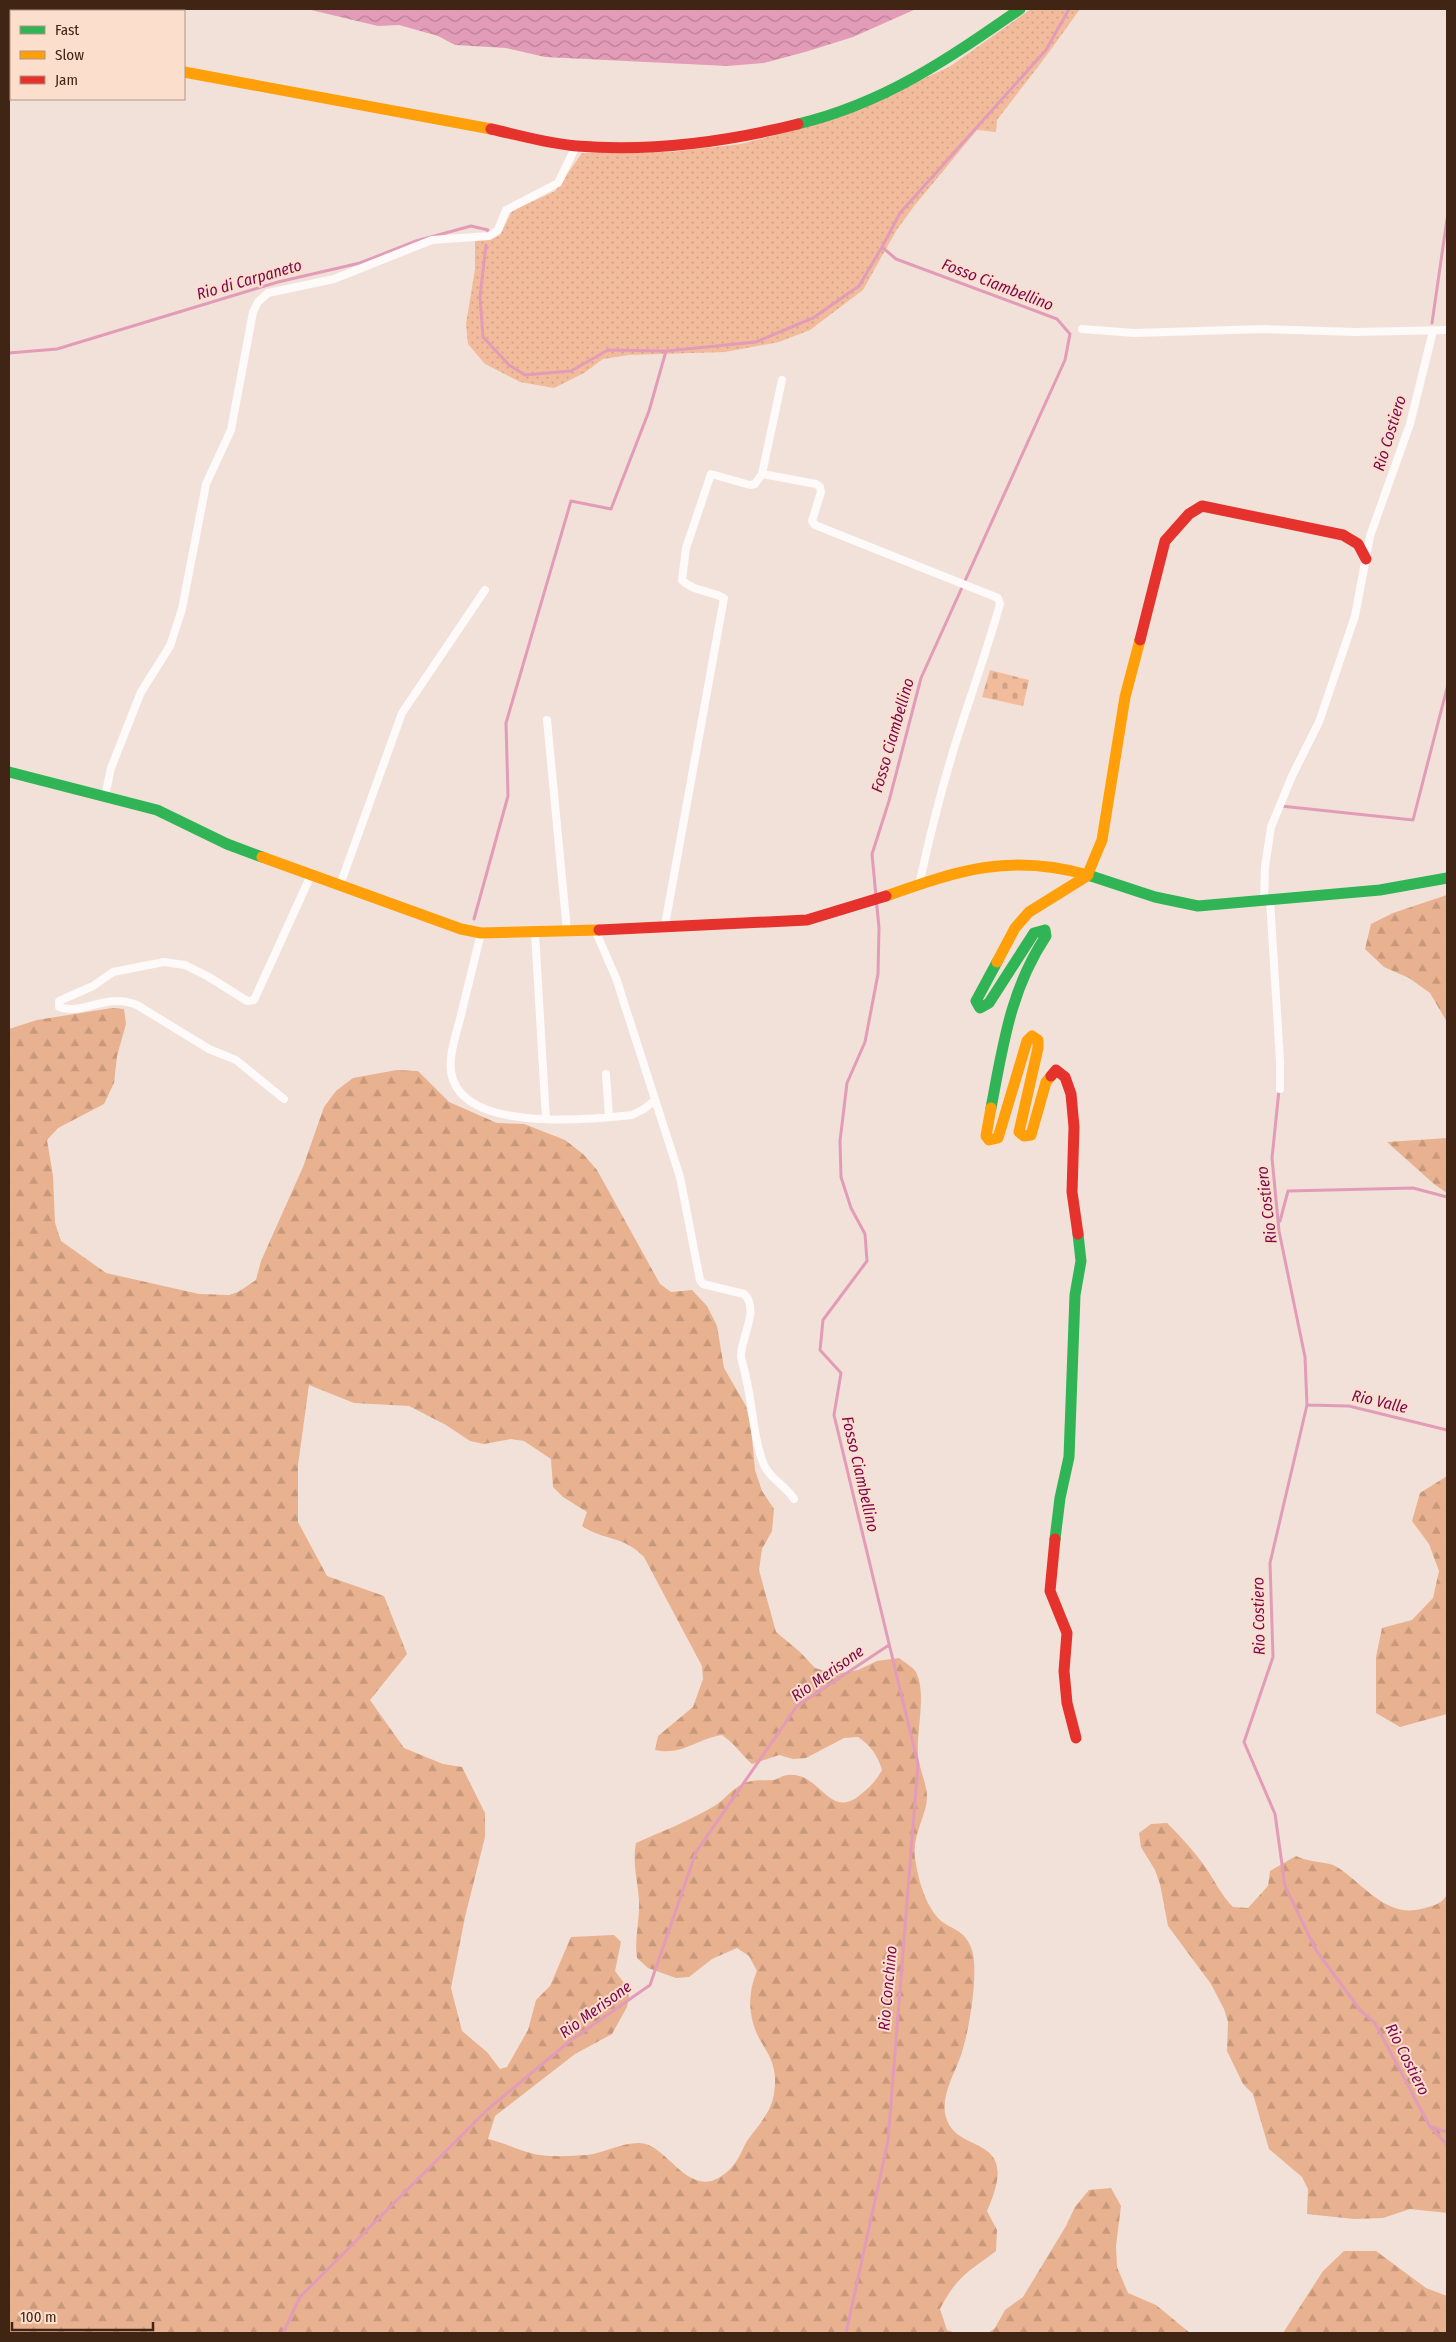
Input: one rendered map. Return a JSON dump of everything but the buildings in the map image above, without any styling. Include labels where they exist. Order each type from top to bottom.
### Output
[{"type":"street","points":[[185,72],[263,85],[576,146],[627,149],[688,146],[756,135],[820,120],[933,69],[1020,9]]},
{"type":"street","points":[[105,796],[111,768],[141,692],[170,646],[182,609],[206,484],[231,430],[253,312],[258,302],[268,293],[334,279],[432,240],[489,236],[498,230],[506,210],[558,183],[576,146]]},
{"type":"street","points":[[1082,329],[1134,333],[1265,329],[1447,330]]},
{"type":"street","points":[[1280,1089],[1280,1061],[1265,867],[1271,827],[1326,702],[1355,616],[1370,536],[1410,424],[1433,331]]},
{"type":"street","points":[[665,925],[724,598],[715,593],[687,586],[682,580],[686,548],[711,474],[750,485],[755,484],[762,474],[782,380]]},
{"type":"street","points":[[762,474],[816,484],[820,487],[821,492],[812,521],[815,524],[998,598],[1000,604],[931,830],[919,886]]},
{"type":"street","points":[[1076,1738],[1067,1703],[1064,1671],[1067,1633],[1050,1591],[1050,1575],[1060,1498],[1069,1458],[1075,1296],[1081,1261],[1072,1192],[1074,1128],[1071,1094],[1066,1077],[1056,1070],[1046,1082],[1031,1135],[1024,1136],[1019,1132],[1018,1128],[1038,1048],[1038,1040],[1032,1036],[1027,1041],[998,1138],[989,1140],[986,1136],[1009,1014],[1032,956],[1046,936],[1044,930],[1039,930],[1034,934],[989,1003],[980,1008],[976,1001],[1015,928],[1029,912],[1087,876],[1102,840],[1125,697],[1165,540],[1189,514],[1202,506],[1343,535],[1358,542],[1363,548],[1366,559]]},
{"type":"street","points":[[340,885],[402,713],[485,590]]},
{"type":"street","points":[[546,720],[567,931]]},
{"type":"street","points":[[9,772],[157,810],[227,844],[461,929],[481,934],[807,920],[829,916],[877,901],[954,873],[1009,864],[1052,866],[1173,903],[1198,906],[1380,890],[1447,878]]},
{"type":"street","points":[[284,1099],[236,1060],[208,1049],[137,1004],[124,1000],[114,1000],[75,1009],[63,1009],[59,1008],[59,1001],[92,986],[113,972],[164,962],[185,965],[209,977],[247,1001],[254,1000],[311,875]]},
{"type":"street","points":[[595,930],[616,978],[680,1177],[700,1280],[703,1284],[744,1294],[748,1298],[750,1307],[742,1345],[742,1358],[764,1466],[777,1482],[789,1490],[794,1499]]},
{"type":"street","points":[[534,933],[546,1119]]},
{"type":"street","points":[[481,934],[453,1049],[451,1071],[456,1089],[470,1102],[508,1117],[546,1119],[632,1115],[644,1109],[655,1100]]},
{"type":"street","points":[[606,1074],[609,1117]]},
{"type":"green space","points":[[1031,9],[1080,9],[997,120],[996,132],[977,130],[896,231],[863,290],[810,330],[779,342],[725,352],[629,355],[603,359],[584,373],[554,388],[520,382],[485,364],[468,344],[466,324],[475,269],[475,240],[492,239],[500,235],[512,211],[555,191],[582,153],[671,152],[741,144],[811,126],[842,116],[949,67]]},
{"type":"green space","points":[[990,670],[1029,680],[1023,706],[982,697]]},
{"type":"green space","points":[[1447,895],[1447,1022],[1430,993],[1409,978],[1384,967],[1365,949],[1371,924],[1393,913]]},
{"type":"green space","points":[[112,1008],[124,1009],[126,1024],[117,1056],[114,1083],[104,1104],[58,1128],[47,1140],[53,1176],[55,1223],[61,1241],[106,1273],[199,1294],[229,1295],[238,1292],[256,1280],[261,1261],[303,1167],[324,1107],[336,1091],[353,1078],[397,1070],[418,1071],[449,1102],[497,1123],[524,1124],[565,1140],[583,1154],[597,1170],[660,1284],[671,1292],[692,1290],[707,1306],[717,1326],[724,1368],[746,1406],[751,1427],[755,1470],[762,1491],[774,1509],[772,1531],[762,1549],[759,1570],[776,1632],[800,1652],[815,1668],[836,1674],[858,1670],[877,1661],[899,1658],[915,1670],[919,1681],[921,1701],[918,1755],[927,1802],[916,1840],[916,1866],[920,1883],[930,1907],[940,1920],[966,1938],[972,1950],[974,1960],[974,1987],[970,2018],[961,2055],[945,2098],[945,2113],[951,2127],[960,2136],[983,2148],[992,2156],[997,2167],[996,2185],[987,2211],[997,2230],[996,2251],[970,2270],[958,2282],[940,2309],[947,2330],[956,2333],[9,2333],[9,1029],[37,1020]],"holes":[[[309,1385],[354,1403],[409,1406],[446,1425],[470,1441],[484,1444],[511,1439],[524,1441],[551,1459],[553,1487],[563,1497],[587,1512],[582,1526],[590,1531],[621,1541],[644,1557],[702,1666],[703,1679],[693,1707],[658,1736],[655,1750],[673,1751],[722,1735],[752,1764],[779,1755],[793,1759],[806,1758],[844,1738],[858,1737],[870,1747],[878,1759],[882,1770],[864,1792],[849,1801],[840,1802],[832,1799],[808,1780],[799,1776],[786,1775],[774,1780],[751,1781],[739,1786],[719,1803],[677,1825],[636,1843],[635,1865],[639,1908],[636,1944],[637,1958],[648,1968],[676,1978],[689,1977],[712,1959],[737,1948],[749,1956],[757,1971],[750,1997],[751,2015],[756,2032],[772,2062],[775,2088],[771,2105],[747,2141],[739,2158],[732,2167],[717,2179],[704,2182],[692,2178],[650,2146],[639,2143],[587,2155],[557,2156],[534,2154],[488,2139],[495,2116],[575,2054],[612,2034],[627,2007],[629,1997],[627,1987],[615,1971],[621,1942],[614,1935],[571,1937],[550,1986],[536,2000],[528,2030],[507,2067],[500,2069],[487,2052],[462,2031],[451,1988],[465,1917],[485,1837],[485,1813],[462,1767],[443,1764],[404,1748],[370,1700],[407,1654],[384,1596],[327,1576],[298,1522],[298,1465]]]},
{"type":"green space","points":[[1447,1138],[1447,1193],[1434,1184],[1387,1142]]},
{"type":"green space","points":[[1447,1476],[1447,1714],[1400,1727],[1376,1713],[1376,1657],[1382,1628],[1412,1620],[1433,1598],[1439,1571],[1429,1544],[1412,1521],[1420,1493]]},
{"type":"green space","points":[[1167,1823],[1197,1856],[1233,1907],[1248,1908],[1268,1886],[1270,1871],[1296,1856],[1337,1867],[1377,1899],[1399,1909],[1411,1910],[1429,1907],[1440,1902],[1447,1895],[1447,2213],[1410,2209],[1383,2218],[1354,2219],[1307,2214],[1308,2189],[1302,2177],[1269,2149],[1253,2094],[1243,2084],[1227,2051],[1228,2022],[1224,2009],[1211,1984],[1168,1926],[1160,1884],[1155,1870],[1141,1847],[1139,1833],[1151,1824]]},
{"type":"green space","points":[[1111,2188],[1121,2206],[1116,2246],[1117,2267],[1128,2293],[1156,2305],[1190,2333],[988,2333],[995,2328],[1005,2310],[1023,2297],[1066,2226],[1075,2207],[1089,2190]]},
{"type":"green space","points":[[1344,2251],[1376,2251],[1426,2288],[1447,2296],[1447,2333],[1283,2333],[1323,2271]]},
{"type":"water","points":[[307,9],[916,9],[853,37],[805,52],[764,63],[727,66],[545,57],[506,48],[455,45],[438,36],[399,25],[378,26]]},
{"type":"waterway","name":"Fosso Ciambellino","points":[[846,2333],[888,2141],[918,1764],[834,1415],[841,1373],[820,1350],[823,1320],[867,1261],[865,1234],[851,1208],[841,1177],[840,1141],[847,1083],[865,1042],[878,974],[879,928],[872,854],[889,801],[921,678],[1065,360],[1070,334],[1057,319],[896,259],[882,247],[900,213],[1046,50],[1069,9]]},
{"type":"waterway","points":[[1432,323],[1447,219]]},
{"type":"waterway","name":"Rio di Carpaneto","points":[[9,353],[57,349],[278,282],[360,263],[416,241],[471,226],[488,230],[487,236]]},
{"type":"waterway","name":"Rio di Carpaneto","points":[[486,245],[480,297],[483,337],[509,365],[525,375],[571,371],[608,350],[666,351]]},
{"type":"waterway","points":[[474,919],[508,796],[506,723],[571,501],[611,509],[649,411],[666,351],[756,342],[813,318],[859,286],[882,247]]},
{"type":"waterway","points":[[1281,806],[1413,820],[1447,688]]},
{"type":"waterway","name":"Rio Costiero","points":[[1279,1090],[1272,1158],[1279,1231],[1305,1357],[1307,1405],[1270,1563],[1273,1657],[1244,1742],[1275,1814],[1285,1886],[1316,1950],[1360,2010],[1375,2023],[1429,2125],[1447,2145]]},
{"type":"waterway","points":[[1280,1221],[1288,1191],[1413,1188],[1447,1197]]},
{"type":"waterway","name":"Rio Valle","points":[[1307,1405],[1349,1406],[1447,1430]]},
{"type":"waterway","name":"Rio Merisone","points":[[283,2333],[300,2297],[487,2110],[570,2041],[650,1985],[696,1852],[797,1706],[889,1645]]},
{"type":"waterway","points":[[1429,2126],[1447,2132]]},
{"type":"traffic: fast","points":[[798,124],[830,115],[887,92],[941,62],[1020,9]]},
{"type":"traffic: fast","points":[[9,772],[157,810],[227,844],[262,857]]},
{"type":"traffic: fast","points":[[1088,875],[1155,897],[1198,906],[1380,890],[1447,878]]},
{"type":"traffic: fast","points":[[991,1108],[1004,1041],[1016,998],[1034,956],[1046,936],[1045,930],[1034,933],[989,1003],[980,1008],[976,1001],[997,962]]},
{"type":"traffic: fast","points":[[1055,1539],[1060,1498],[1069,1457],[1075,1295],[1081,1261],[1078,1234]]},
{"type":"traffic: slow","points":[[185,72],[491,129]]},
{"type":"traffic: slow","points":[[997,962],[1015,928],[1029,912],[1087,876],[1102,840],[1125,697],[1140,640]]},
{"type":"traffic: slow","points":[[262,857],[461,929],[481,933],[599,930]]},
{"type":"traffic: slow","points":[[886,896],[961,872],[1009,865],[1034,865],[1088,875]]},
{"type":"traffic: slow","points":[[991,1108],[986,1136],[989,1140],[998,1138],[1027,1041],[1032,1036],[1038,1040],[1038,1048],[1019,1132],[1024,1136],[1031,1135],[1046,1082],[1051,1076]]},
{"type":"traffic: jam","points":[[491,129],[566,145],[633,148],[688,144],[744,136],[798,124]]},
{"type":"traffic: jam","points":[[1140,640],[1165,541],[1189,514],[1202,506],[1343,535],[1358,544],[1366,559]]},
{"type":"traffic: jam","points":[[599,930],[807,920],[886,896]]},
{"type":"traffic: jam","points":[[1051,1076],[1056,1070],[1065,1077],[1071,1094],[1074,1127],[1072,1192],[1078,1234]]},
{"type":"traffic: jam","points":[[1055,1539],[1050,1591],[1067,1633],[1064,1671],[1067,1703],[1076,1738]]},
{"type":"water label","name":"Rio Conchino","points":[[887,1988]]}]
